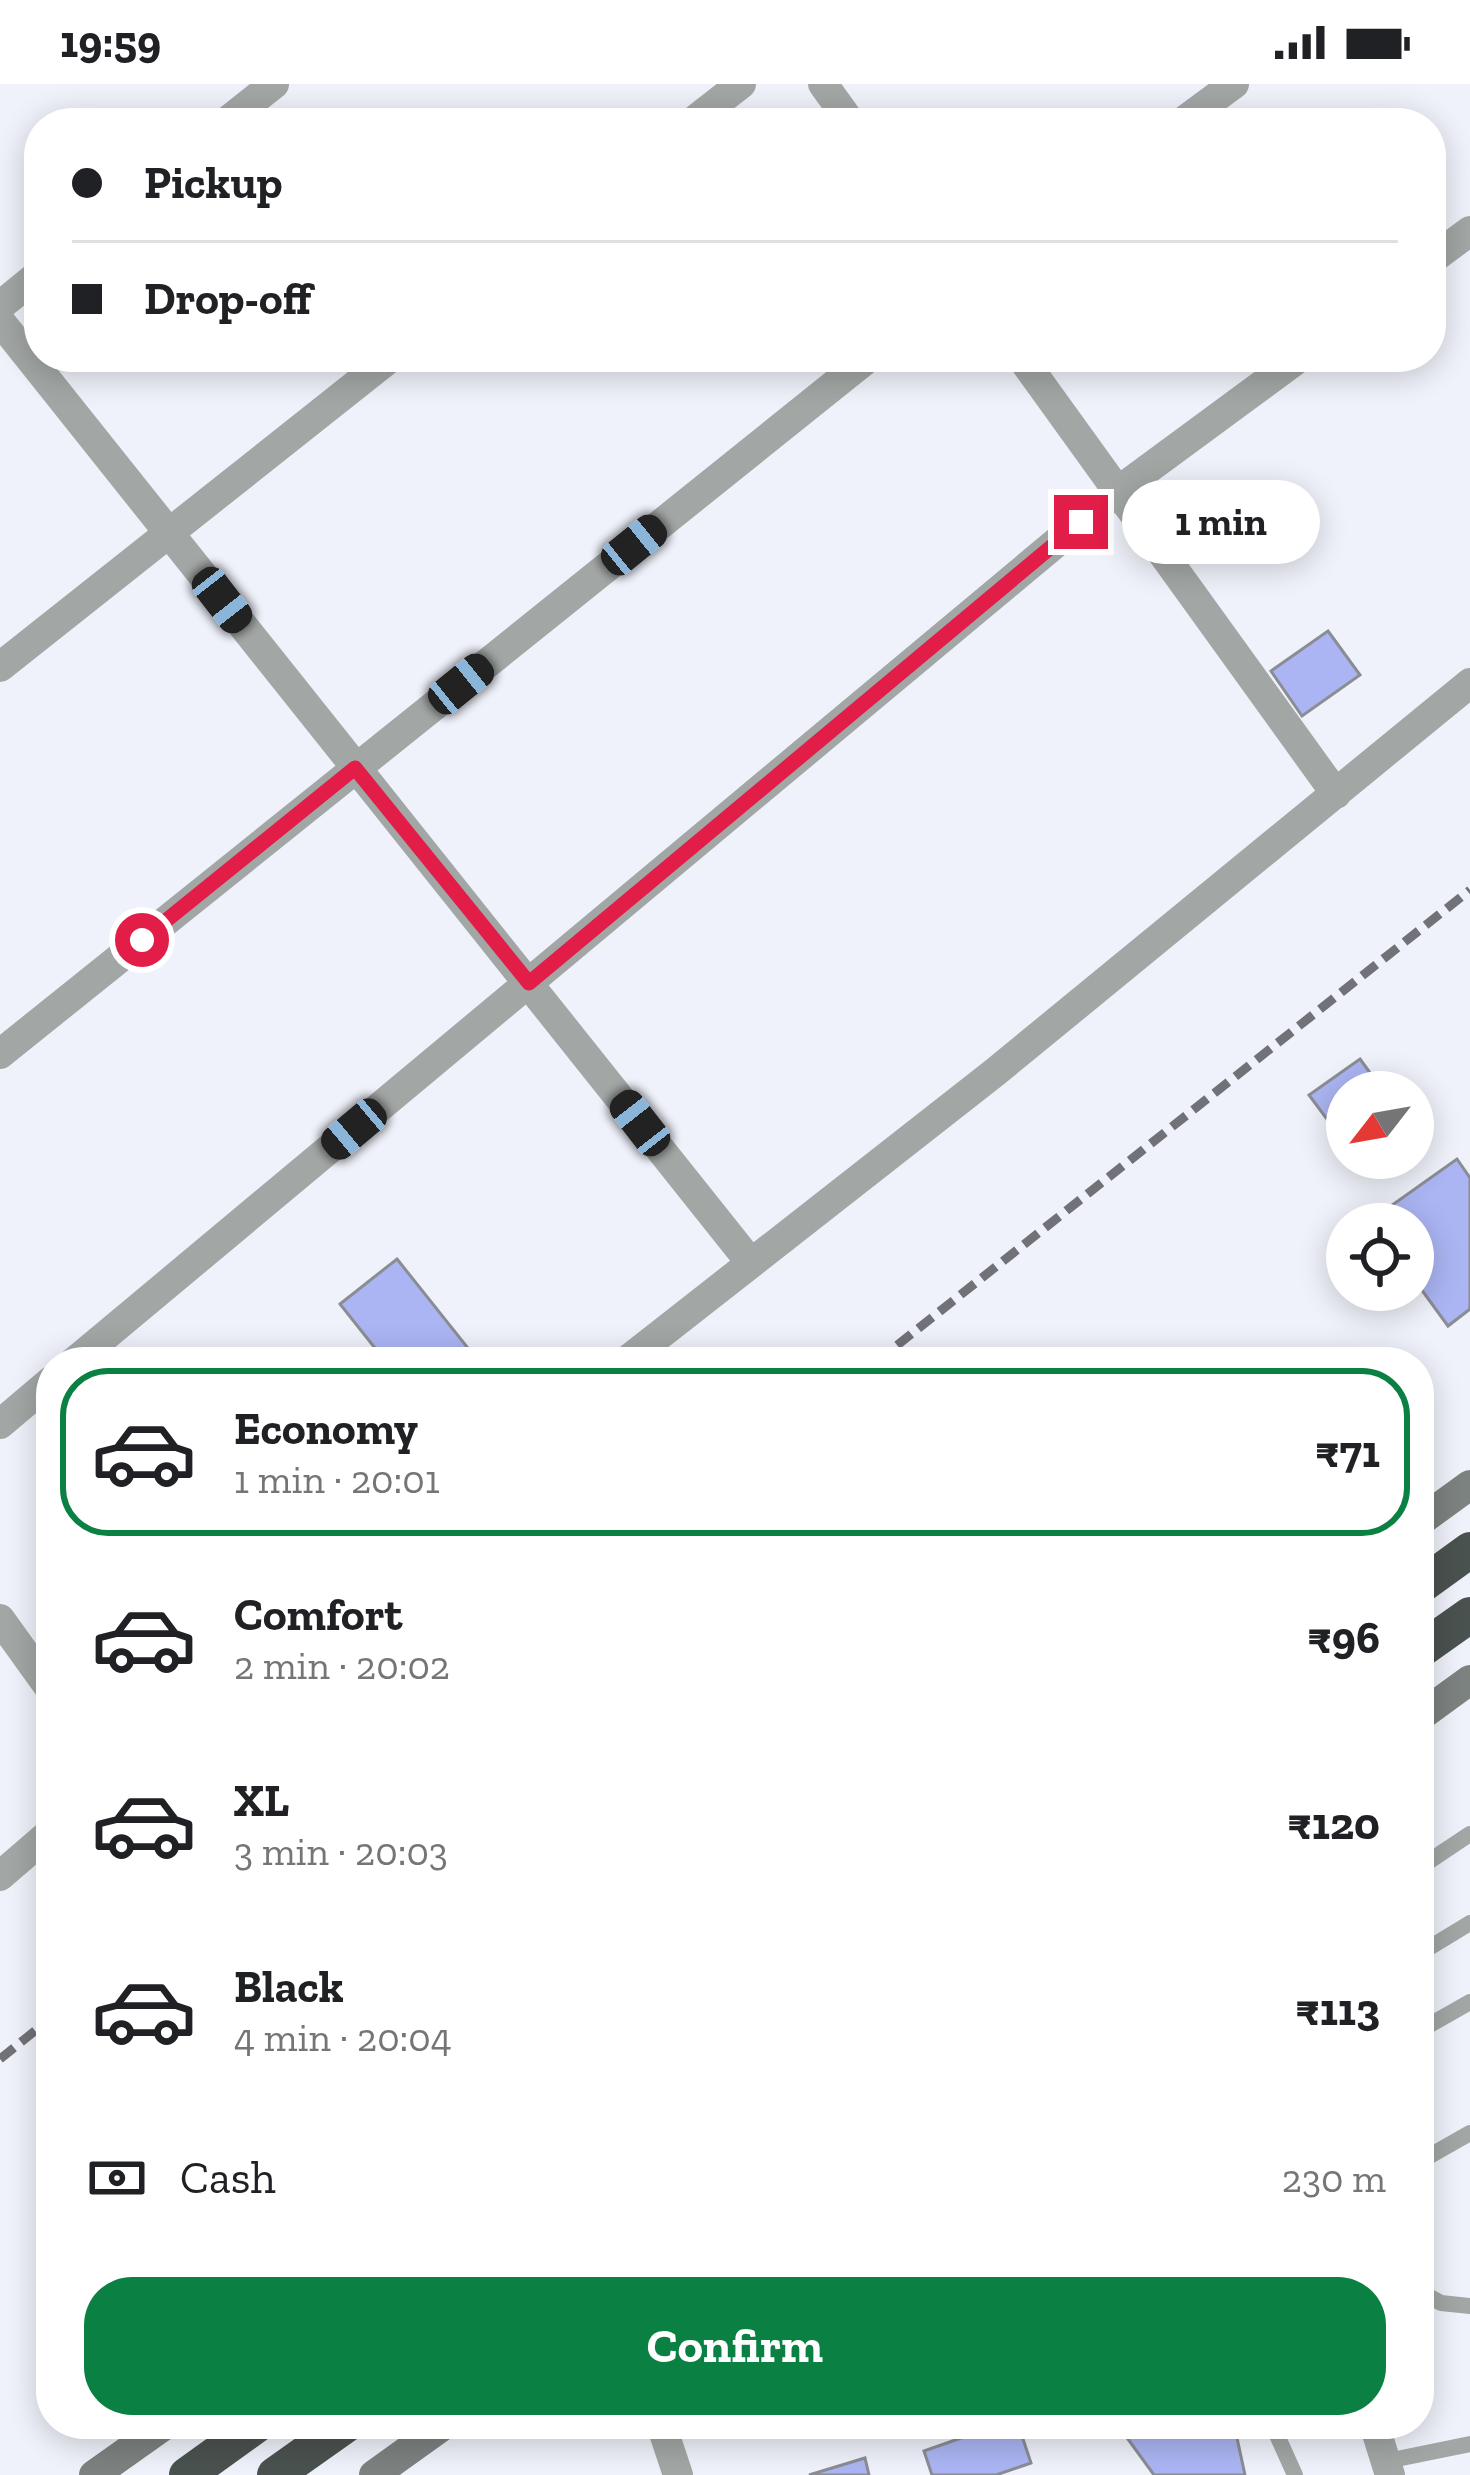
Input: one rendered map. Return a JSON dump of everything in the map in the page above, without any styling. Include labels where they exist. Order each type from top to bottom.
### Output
[{"type":"highway","points":[[1434,1576],[1470,1550]]},
{"type":"highway","points":[[1434,1641],[1470,1615]]},
{"type":"highway","points":[[187,2475],[237,2439]]},
{"type":"highway","points":[[275,2475],[326,2439]]},
{"type":"street","points":[[244,108],[274,84]]},
{"type":"street","points":[[710,108],[740,84]]},
{"type":"street","points":[[1201,108],[1234,84]]},
{"type":"street","points":[[0,306],[24,286]]},
{"type":"street","points":[[0,321],[24,351]]},
{"type":"street","points":[[41,372],[751,1264]]},
{"type":"street","points":[[0,667],[372,372]]},
{"type":"street","points":[[0,1054],[850,372]]},
{"type":"street","points":[[1032,372],[1336,794]]},
{"type":"street","points":[[92,1347],[1118,491],[1280,372]]},
{"type":"street","points":[[645,1347],[994,1073],[1470,682]]},
{"type":"street","points":[[0,1424],[36,1394]]},
{"type":"street","points":[[1434,1511],[1470,1485]]},
{"type":"street","points":[[5,1633],[36,1671]]},
{"type":"street","points":[[1434,1706],[1470,1680]]},
{"type":"street","points":[[0,1876],[36,1845]]},
{"type":"street","points":[[94,2475],[145,2439]]},
{"type":"street","points":[[374,2475],[424,2439]]},
{"type":"street","points":[[666,2439],[677,2475]]},
{"type":"street","points":[[1379,2439],[1389,2468]]},
{"type":"lane","points":[[1434,1858],[1470,1834]]},
{"type":"lane","points":[[1434,1945],[1470,1923]]},
{"type":"lane","points":[[1434,2022],[1470,2002]]},
{"type":"lane","points":[[1434,2153],[1470,2133]]},
{"type":"lane","points":[[1434,2299],[1470,2306]]},
{"type":"lane","points":[[1279,2439],[1295,2475]]},
{"type":"lane","points":[[1389,2468],[1470,2444]]},
{"type":"building","points":[[1328,631],[1360,675],[1302,716],[1271,671]]},
{"type":"building","points":[[1360,1059],[1369,1071],[1343,1071]]},
{"type":"building","points":[[1326,1083],[1326,1118],[1309,1095]]},
{"type":"building","points":[[1457,1159],[1470,1178],[1470,1309],[1448,1326],[1434,1307],[1434,1203],[1395,1203]]},
{"type":"building","points":[[397,1259],[467,1347],[374,1347],[340,1304]]},
{"type":"building","points":[[958,2439],[1023,2439],[1031,2463],[996,2475],[932,2475],[924,2451]]},
{"type":"building","points":[[1128,2439],[1237,2439],[1245,2475],[1154,2475]]},
{"type":"building","points":[[865,2458],[869,2475],[809,2475]]},
{"type":"railway","points":[[895,1347],[1470,890]]},
{"type":"railway","points":[[0,2059],[36,2030]]},
{"type":"route","points":[[142,940],[355,768],[529,983],[1081,522]]}]
